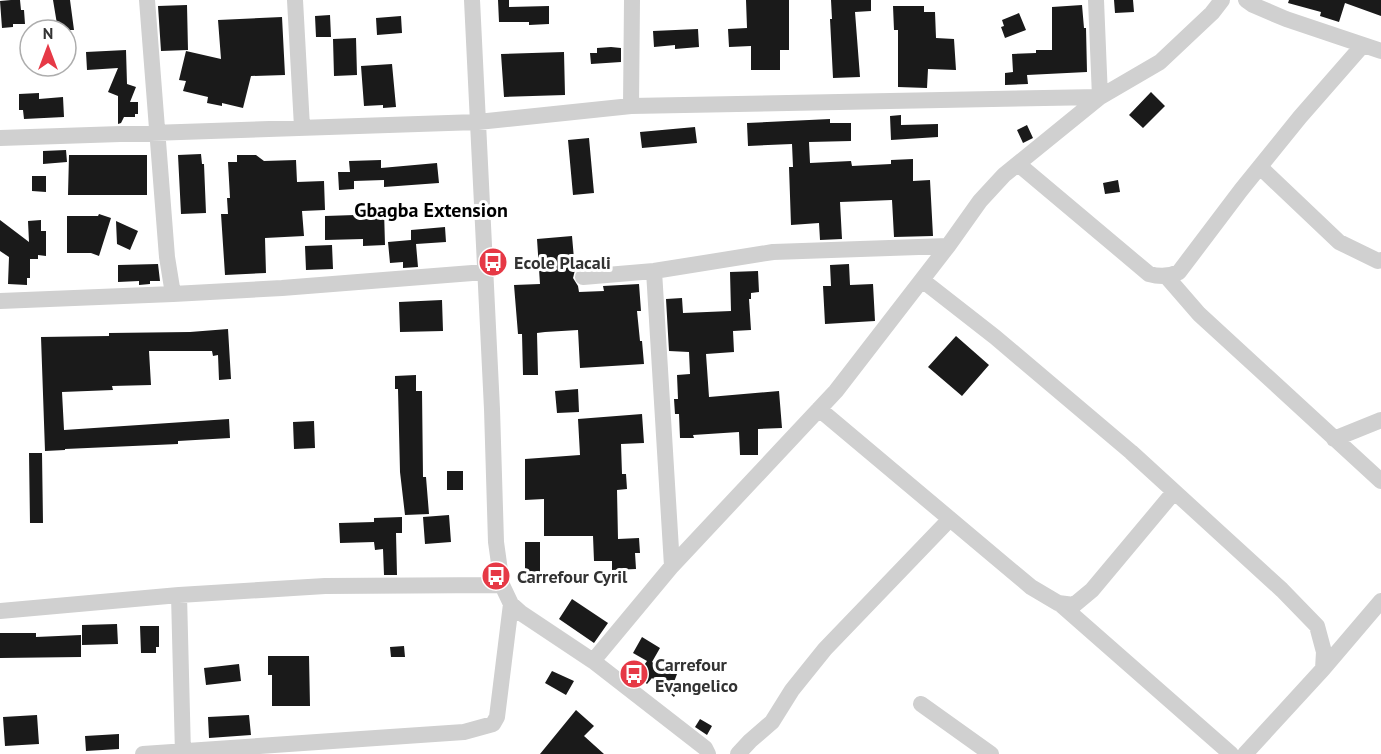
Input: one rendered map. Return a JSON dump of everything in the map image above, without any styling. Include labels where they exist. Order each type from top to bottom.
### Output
[{"type":"street","points":[[147,0],[167,257],[173,294]]},
{"type":"street","points":[[295,0],[302,127]]},
{"type":"street","points":[[472,0],[492,409],[496,542],[502,585],[511,604],[535,623],[593,661],[705,748],[708,754]]},
{"type":"street","points":[[631,106],[632,0]]},
{"type":"street","points":[[1096,0],[1100,97]]},
{"type":"street","points":[[593,661],[672,566],[836,391],[980,201],[1004,175],[1100,97],[1160,62],[1212,13],[1222,0]]},
{"type":"street","points":[[1246,0],[1286,19],[1381,51]]},
{"type":"street","points":[[1018,164],[1149,274],[1167,276],[1179,272],[1260,167],[1363,45]]},
{"type":"street","points":[[0,138],[478,122],[631,106],[1100,97]]},
{"type":"street","points":[[1260,167],[1339,242],[1378,261],[1381,260]]},
{"type":"street","points":[[583,277],[654,271],[773,252],[837,252],[948,246]]},
{"type":"street","points":[[654,271],[672,566]]},
{"type":"street","points":[[0,301],[282,288],[485,272]]},
{"type":"street","points":[[1167,276],[1199,314],[1381,481]]},
{"type":"street","points":[[922,280],[995,337],[1131,452],[1282,590],[1317,626],[1324,651],[1323,669]]},
{"type":"street","points":[[819,409],[1031,587],[1058,603],[1231,754]]},
{"type":"street","points":[[1334,439],[1381,420]]},
{"type":"street","points":[[1058,603],[1074,605],[1092,590],[1174,492]]},
{"type":"street","points":[[738,754],[772,722],[792,690],[825,649],[950,519]]},
{"type":"street","points":[[0,611],[179,595],[325,586],[502,585]]},
{"type":"street","points":[[179,595],[183,753]]},
{"type":"street","points":[[1245,754],[1323,669],[1381,601]]},
{"type":"street","points":[[143,754],[464,732],[493,724],[497,717],[511,604]]},
{"type":"street","points":[[921,704],[991,754]]},
{"type":"building","points":[[20,0],[25,18],[18,18],[18,24],[13,24],[13,27],[2,28],[0,1]]},
{"type":"building","points":[[53,0],[70,0],[72,18],[56,18]]},
{"type":"building","points":[[498,0],[509,0],[509,7],[549,6],[549,24],[499,22]]},
{"type":"building","points":[[746,0],[789,0],[789,50],[780,50],[780,70],[751,70],[751,46],[729,47],[728,29],[747,28]]},
{"type":"building","points":[[831,0],[871,0],[871,11],[855,12],[860,77],[833,78]]},
{"type":"building","points":[[1114,0],[1133,0],[1134,12],[1115,13]]},
{"type":"building","points":[[1289,0],[1381,0],[1381,16],[1345,3],[1339,22],[1320,16],[1321,12],[1288,3]]},
{"type":"building","points":[[187,5],[188,50],[161,51],[158,6]]},
{"type":"building","points":[[1082,5],[1084,28],[1086,28],[1087,72],[1027,75],[1028,84],[1005,85],[1005,73],[1013,72],[1012,54],[1052,50],[1052,7]]},
{"type":"building","points":[[893,6],[924,6],[924,12],[935,12],[936,38],[954,39],[956,70],[928,69],[927,88],[898,87],[898,30],[894,30]]},
{"type":"building","points":[[1019,13],[1026,30],[1005,38],[1001,27],[1004,26],[1002,20]]},
{"type":"building","points":[[330,15],[331,37],[316,37],[315,16]]},
{"type":"building","points":[[401,16],[402,33],[377,35],[376,18]]},
{"type":"building","points":[[282,17],[285,75],[251,76],[243,108],[222,103],[222,106],[207,103],[208,97],[183,91],[186,81],[179,80],[186,51],[221,59],[218,20]]},
{"type":"building","points":[[698,29],[699,47],[675,49],[675,45],[654,47],[653,31]]},
{"type":"building","points":[[356,38],[357,75],[334,76],[333,39]]},
{"type":"building","points":[[597,48],[621,48],[621,62],[591,64],[590,53],[597,53]]},
{"type":"building","points":[[126,50],[127,84],[136,87],[130,102],[138,102],[138,114],[135,114],[135,117],[124,117],[118,124],[118,96],[108,92],[118,68],[87,70],[86,52]]},
{"type":"building","points":[[564,52],[565,95],[504,97],[501,54]]},
{"type":"building","points":[[392,64],[396,107],[364,106],[361,66]]},
{"type":"building","points":[[1151,92],[1165,106],[1143,128],[1129,115]]},
{"type":"building","points":[[39,93],[39,99],[63,97],[64,117],[24,119],[23,110],[19,110],[19,94]]},
{"type":"building","points":[[901,115],[901,125],[938,124],[938,137],[891,140],[890,116]]},
{"type":"building","points":[[830,119],[830,123],[851,123],[851,141],[809,142],[810,163],[851,161],[852,166],[891,164],[891,160],[913,159],[913,181],[930,180],[933,236],[894,237],[892,200],[840,202],[842,239],[820,240],[819,223],[791,225],[789,167],[793,167],[792,144],[748,146],[747,123]]},
{"type":"building","points":[[1027,125],[1033,138],[1023,143],[1017,130]]},
{"type":"building","points":[[695,127],[697,143],[642,148],[640,132]]},
{"type":"building","points":[[589,138],[594,193],[573,195],[568,140]]},
{"type":"building","points":[[66,150],[67,162],[43,164],[43,151]]},
{"type":"building","points":[[201,154],[202,164],[204,164],[206,213],[181,214],[178,155]]},
{"type":"building","points":[[69,155],[147,155],[147,195],[68,195]]},
{"type":"building","points":[[237,155],[256,155],[264,161],[296,160],[297,182],[324,181],[325,210],[302,211],[304,236],[265,238],[266,273],[225,275],[221,214],[228,214],[227,198],[230,198],[228,162],[237,162]]},
{"type":"building","points":[[381,160],[381,168],[437,163],[439,183],[384,187],[384,180],[354,181],[354,189],[339,190],[338,172],[350,172],[349,161]]},
{"type":"building","points":[[32,176],[46,176],[46,192],[32,191]]},
{"type":"building","points":[[1118,180],[1120,192],[1105,194],[1103,183]]},
{"type":"building","points":[[384,210],[385,245],[363,246],[363,239],[325,240],[325,216],[355,215],[354,211]]},
{"type":"building","points":[[99,214],[111,218],[99,256],[91,253],[67,253],[67,216],[98,216]]},
{"type":"building","points":[[0,220],[29,242],[28,221],[41,220],[41,231],[46,231],[46,256],[38,255],[38,259],[30,259],[30,278],[27,278],[27,285],[8,284],[9,257],[0,251]]},
{"type":"building","points":[[116,221],[138,231],[130,250],[117,244]]},
{"type":"building","points":[[445,227],[446,242],[416,244],[418,267],[403,268],[403,262],[390,263],[388,242],[411,240],[411,230]]},
{"type":"building","points":[[572,236],[575,270],[573,278],[579,292],[604,291],[603,286],[639,284],[641,311],[637,311],[644,364],[580,368],[578,330],[545,332],[537,333],[538,375],[523,375],[522,334],[518,334],[514,285],[540,284],[537,239]]},
{"type":"building","points":[[332,245],[333,269],[306,270],[305,246]]},
{"type":"building","points":[[158,264],[160,281],[150,281],[150,284],[139,285],[139,281],[118,282],[118,265]]},
{"type":"building","points":[[849,264],[850,285],[873,284],[875,321],[825,324],[823,286],[831,286],[830,265]]},
{"type":"building","points":[[758,271],[759,292],[751,293],[751,299],[749,299],[751,330],[733,331],[734,352],[706,354],[709,397],[779,391],[782,428],[758,429],[758,455],[740,455],[739,432],[680,438],[679,414],[675,414],[674,399],[678,399],[677,375],[690,374],[689,352],[669,351],[666,299],[682,298],[683,313],[731,311],[730,272]]},
{"type":"building","points":[[442,300],[443,331],[400,332],[399,302]]},
{"type":"building","points":[[228,329],[231,379],[219,380],[218,355],[213,356],[212,351],[149,351],[151,385],[112,386],[113,390],[62,392],[64,430],[229,419],[230,438],[178,441],[178,444],[45,451],[41,337],[109,336],[109,333]]},
{"type":"building","points":[[956,336],[989,365],[962,396],[928,367]]},
{"type":"building","points":[[416,375],[416,391],[422,391],[423,477],[426,477],[429,514],[405,515],[400,472],[398,389],[395,389],[395,376]]},
{"type":"building","points":[[578,389],[579,412],[557,413],[555,391]]},
{"type":"building","points":[[642,414],[644,443],[621,444],[622,474],[626,474],[627,489],[617,490],[618,539],[639,538],[640,553],[635,553],[636,569],[612,570],[612,561],[594,561],[593,536],[544,536],[544,499],[525,500],[525,459],[580,455],[578,419]]},
{"type":"building","points":[[314,421],[315,448],[294,449],[293,422]]},
{"type":"building","points":[[29,453],[42,453],[43,523],[30,523]]},
{"type":"building","points":[[447,471],[463,471],[463,490],[447,490]]},
{"type":"building","points":[[449,515],[451,542],[425,544],[423,517]]},
{"type":"building","points":[[402,517],[402,533],[396,533],[397,575],[384,575],[383,549],[375,550],[374,542],[340,543],[339,523],[374,522],[374,518]]},
{"type":"building","points":[[525,542],[540,542],[540,579],[525,579]]},
{"type":"building","points":[[572,599],[608,623],[594,643],[559,619]]},
{"type":"building","points":[[117,624],[118,644],[82,645],[82,625]]},
{"type":"building","points":[[140,626],[159,626],[159,647],[156,647],[156,653],[141,653]]},
{"type":"building","points":[[0,633],[36,633],[36,637],[81,635],[81,657],[0,658]]},
{"type":"building","points":[[642,637],[660,648],[652,662],[662,669],[677,674],[674,682],[680,685],[674,697],[652,678],[647,684],[637,675],[647,661],[633,653]]},
{"type":"building","points":[[404,646],[405,657],[391,657],[390,647]]},
{"type":"building","points":[[268,656],[309,656],[310,706],[272,706],[272,675],[268,675]]},
{"type":"building","points":[[239,664],[241,681],[206,685],[204,668]]},
{"type":"building","points":[[552,671],[574,681],[566,695],[545,683]]},
{"type":"building","points":[[576,710],[594,726],[584,736],[604,754],[540,754]]},
{"type":"building","points":[[37,715],[39,744],[5,746],[3,717]]},
{"type":"building","points":[[249,715],[251,735],[209,738],[208,717]]},
{"type":"building","points":[[700,719],[712,726],[707,735],[695,727]]},
{"type":"building","points":[[119,734],[119,749],[86,751],[85,736]]},
{"type":"place","name":"Ecole Placali","points":[[493,262]]},
{"type":"place","name":"Carrefour Cyril","points":[[496,576]]},
{"type":"place","name":"Carrefour Evangelico","points":[[634,674]]},
{"type":"district","name":"Gbagba Extension","points":[[431,210]]}]
